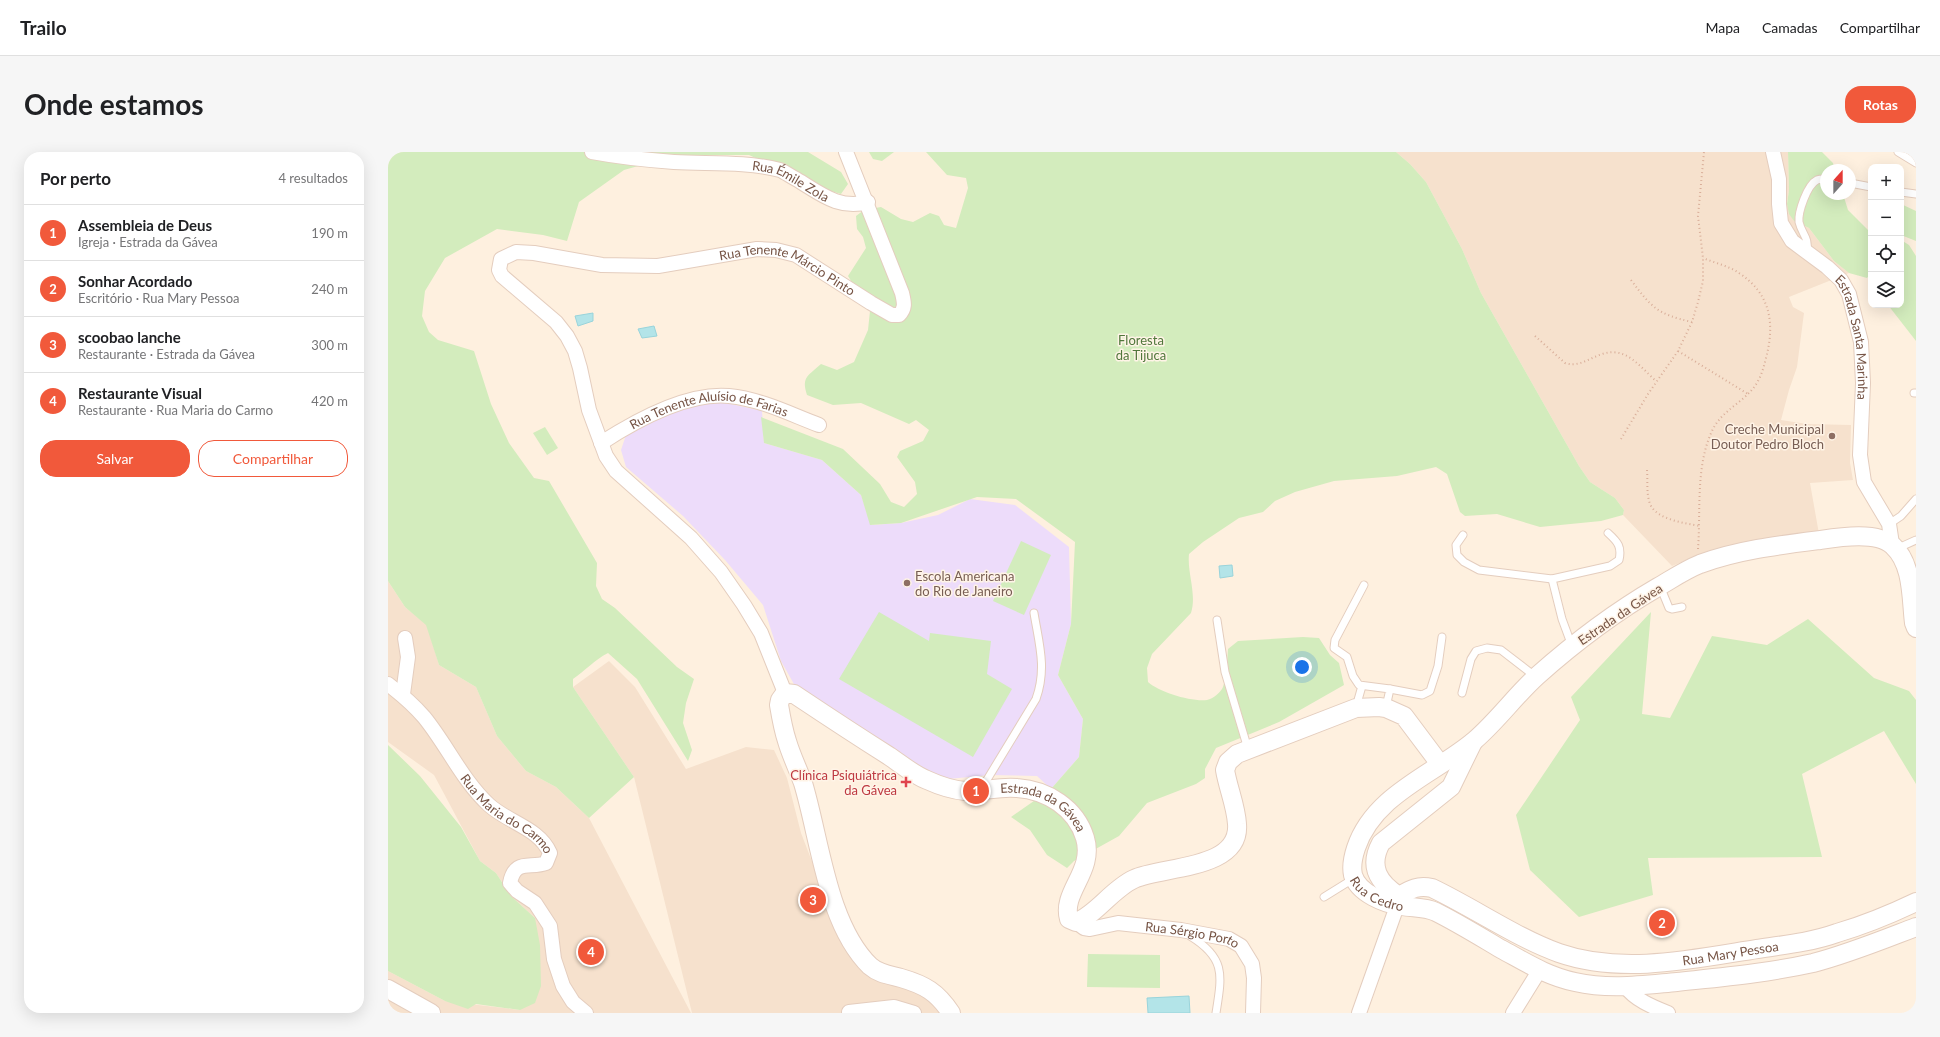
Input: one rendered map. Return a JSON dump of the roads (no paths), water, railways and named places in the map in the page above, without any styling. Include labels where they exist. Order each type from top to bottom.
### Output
[{"type":"street","name":"Rua Émile Zola","points":[[592,152],[614,156],[674,162],[730,162],[760,165],[782,171],[831,200],[845,205],[856,206],[868,202]]},
{"type":"street","name":"Rua Tenente Márcio Pinto","points":[[601,443],[589,410],[575,351],[567,336],[556,322],[509,283],[499,270],[499,265],[502,259],[516,252],[534,253],[602,265],[628,267],[658,266],[757,249],[776,250],[796,255],[871,303],[892,315],[899,315],[904,311],[902,293],[877,233],[868,202],[846,152]]},
{"type":"street","name":"Estrada Santa Marinha","points":[[1773,152],[1779,179],[1781,223],[1792,241],[1842,280],[1850,294],[1861,342],[1863,383],[1860,455],[1864,482],[1889,524],[1894,546]]},
{"type":"street","name":"Rua Tenente Aluísio de Farias","points":[[601,443],[644,417],[692,400],[710,396],[729,396],[754,401],[820,425]]},
{"type":"street","points":[[601,443],[606,456],[616,471],[691,538],[721,572],[761,633],[785,693],[780,700],[779,705],[787,741],[802,782],[833,900],[845,930],[856,949],[871,966],[882,974],[924,987],[936,994],[952,1013]]},
{"type":"street","name":"Estrada da Gávea","points":[[1440,764],[1474,741],[1536,677],[1572,646],[1639,597],[1697,565],[1753,550],[1840,537],[1857,536],[1880,539],[1894,546]]},
{"type":"street","points":[[1894,546],[1903,560],[1908,573],[1914,624],[1916,628]]},
{"type":"street","points":[[403,694],[408,656],[405,638]]},
{"type":"street","name":"Rua Maria do Carmo","points":[[388,684],[403,694],[424,716],[481,797],[502,816],[534,833],[546,845],[550,853],[546,862],[540,865],[524,864],[518,867],[510,883],[517,891],[535,903],[550,926],[554,959],[563,986],[573,1002],[586,1013]]},
{"type":"street","name":"Estrada da Gávea","points":[[785,693],[794,694],[927,780],[963,791],[1017,788],[1050,796],[1066,806],[1080,825],[1085,838],[1088,853],[1082,873],[1068,906],[1069,919],[1076,922]]},
{"type":"street","points":[[1076,922],[1086,918],[1124,884],[1154,872],[1173,870],[1214,858],[1231,847],[1236,838],[1238,825],[1225,770],[1228,762],[1237,754],[1356,708],[1386,708],[1404,716],[1440,764]]},
{"type":"street","name":"Estrada da Gávea","points":[[1451,787],[1474,741]]},
{"type":"street","name":"Rua Cedro","points":[[1440,764],[1381,808],[1369,821],[1358,842],[1354,855],[1352,867],[1354,878],[1359,886],[1370,895],[1432,910],[1537,969]]},
{"type":"street","name":"Rua Cedro","points":[[1398,901],[1379,879],[1375,861],[1376,853],[1381,843],[1451,787]]},
{"type":"street","name":"Rua Cedro","points":[[1398,901],[1413,888],[1423,886],[1432,888],[1539,945]]},
{"type":"street","points":[[1359,1013],[1398,901]]},
{"type":"street","name":"Rua Mary Pessoa","points":[[1539,945],[1560,953],[1603,962],[1661,963],[1796,942],[1836,934],[1916,902]]},
{"type":"street","name":"Rua Sérgio Porto","points":[[1076,922],[1084,928],[1090,929],[1118,923],[1181,930],[1229,939],[1241,946],[1252,964],[1254,978],[1253,1013]]},
{"type":"street","name":"Rua Mary Pessoa","points":[[1537,969],[1577,982],[1602,986],[1625,986],[1736,976],[1813,962],[1856,950],[1916,927]]},
{"type":"street","points":[[1537,969],[1534,961],[1538,956],[1539,945]]},
{"type":"street","points":[[1513,1013],[1537,969],[1547,965],[1549,959],[1560,953]]},
{"type":"street","points":[[1602,986],[1609,977],[1603,962]]},
{"type":"street","points":[[1624,963],[1619,970],[1628,992],[1668,1013]]},
{"type":"street","points":[[388,988],[431,1013]]},
{"type":"street","points":[[849,1012],[894,1008],[914,1013]]},
{"type":"lane","points":[[1898,152],[1916,163]]},
{"type":"lane","points":[[1807,252],[1807,239],[1799,221],[1800,210],[1812,184],[1820,180]]},
{"type":"lane","points":[[1856,184],[1868,186]]},
{"type":"lane","points":[[1904,192],[1916,194]]},
{"type":"lane","points":[[1889,524],[1901,516],[1916,500]]},
{"type":"lane","points":[[1463,535],[1456,545],[1457,555],[1464,562],[1479,570],[1552,579],[1610,566],[1619,560],[1621,551],[1618,541],[1608,533]]},
{"type":"lane","points":[[1894,546],[1916,540]]},
{"type":"lane","points":[[1552,579],[1562,619],[1572,646]]},
{"type":"lane","points":[[1364,585],[1334,645],[1337,651],[1347,657],[1352,676],[1356,683],[1362,686],[1422,695],[1430,691],[1438,666],[1442,637]]},
{"type":"lane","points":[[1660,586],[1668,608],[1672,609],[1682,607]]},
{"type":"lane","points":[[980,791],[1036,699],[1041,686],[1043,667],[1034,612]]},
{"type":"lane","points":[[1217,620],[1225,672],[1248,750]]},
{"type":"lane","points":[[1462,693],[1471,659],[1476,651],[1487,648],[1501,650],[1536,677]]},
{"type":"lane","points":[[1356,708],[1362,686]]},
{"type":"lane","points":[[1386,708],[1390,689]]},
{"type":"lane","points":[[1324,897],[1354,878]]},
{"type":"lane","points":[[1181,930],[1200,942],[1211,953],[1219,965],[1221,979],[1216,1013]]},
{"type":"water","points":[[593,313],[593,321],[578,326],[575,316]]},
{"type":"water","points":[[654,326],[657,336],[642,338],[638,329]]},
{"type":"water","points":[[1232,565],[1233,576],[1220,578],[1219,566]]},
{"type":"water","points":[[1189,996],[1190,1013],[1148,1013],[1147,998]]},
{"type":"place","name":"Creche Municipal Doutor Pedro Bloch","points":[[1832,436]]},
{"type":"place","name":"Escola Americana do Rio de Janeiro","points":[[907,583]]},
{"type":"place","name":"Clínica Psiquiátrica da Gávea","points":[[906,782]]},
{"type":"place","name":"Assembleia de Deus","points":[[976,791]]},
{"type":"place","name":"scoobao lanche","points":[[813,900]]},
{"type":"place","name":"Sonhar Acordado","points":[[1662,923]]},
{"type":"place","name":"Restaurante Visual","points":[[591,952]]},
{"type":"park label","name":"Floresta da Tijuca","points":[[1141,348]]}]
